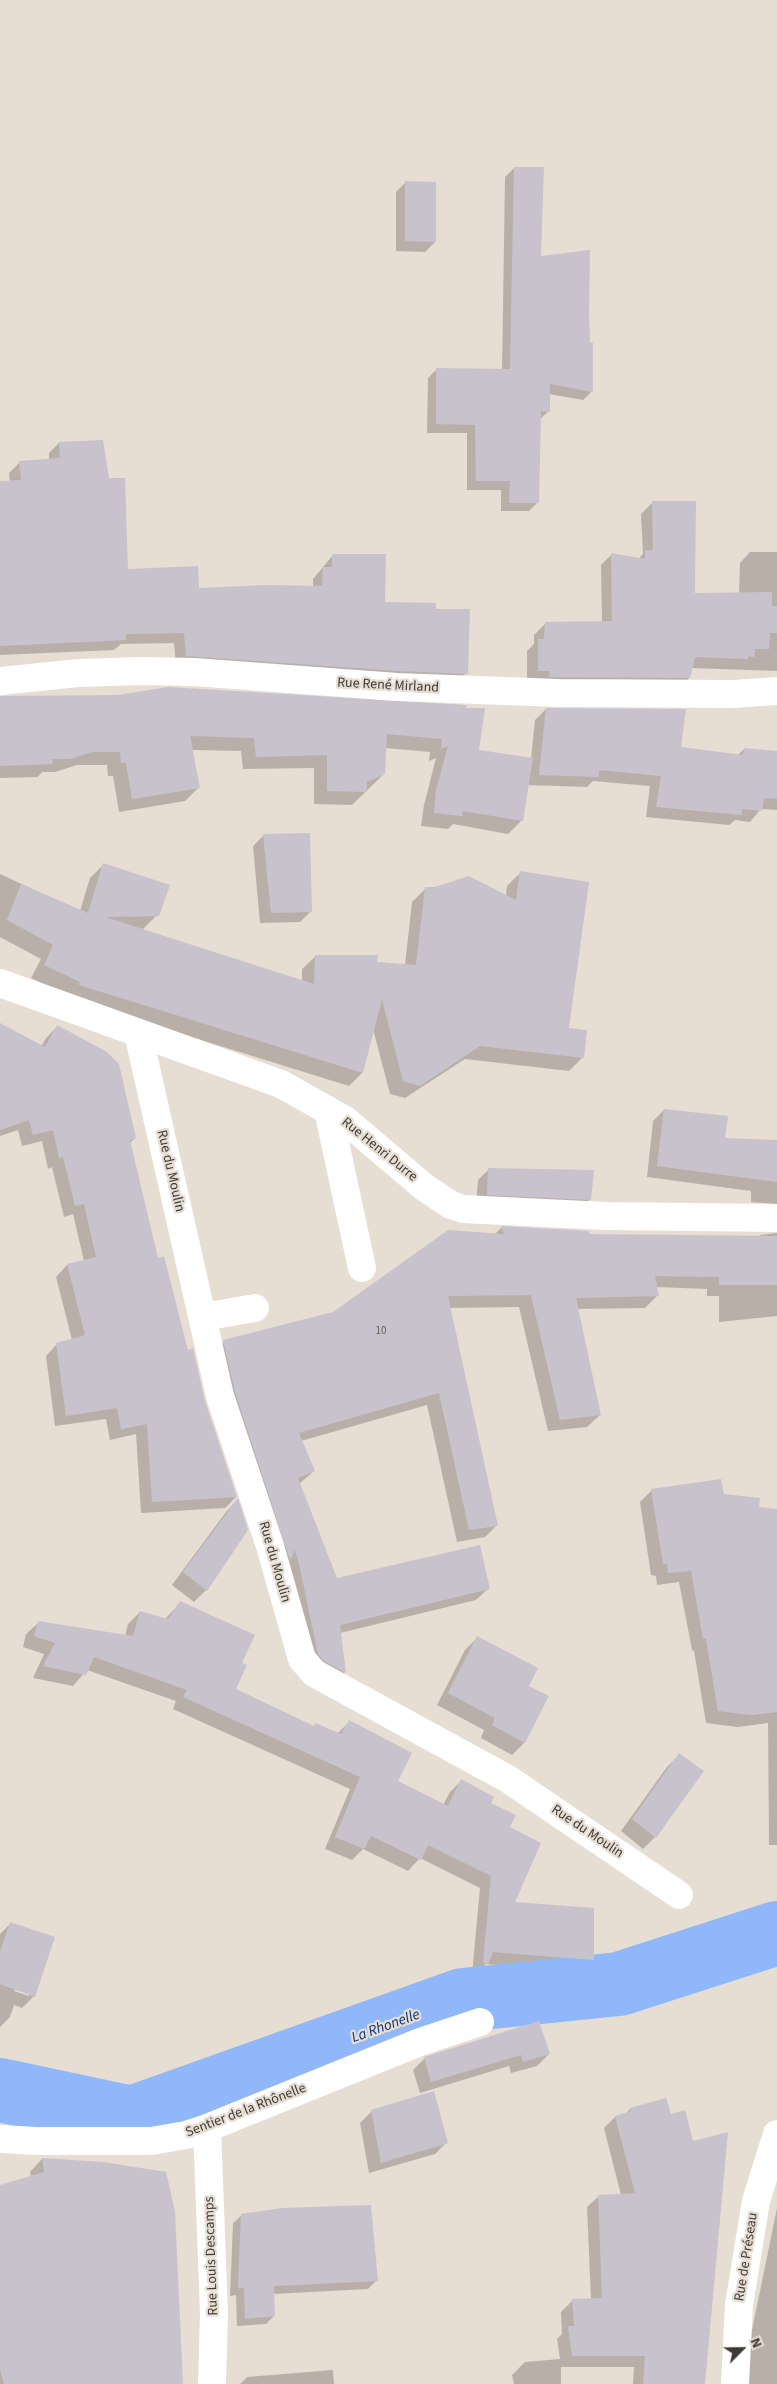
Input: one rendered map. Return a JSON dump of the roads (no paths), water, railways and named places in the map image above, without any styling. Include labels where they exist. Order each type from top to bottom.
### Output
[{"type":"street","name":"Rue René Mirland","points":[[0,681],[78,672],[152,671],[397,687],[558,693],[734,694],[777,691]]},
{"type":"street","name":"Rue Henri Durre","points":[[0,982],[272,1080],[328,1110],[356,1128],[424,1186],[452,1205],[464,1209],[597,1215],[777,1218]]},
{"type":"street","name":"Rue du Moulin","points":[[138,1033],[226,1418],[270,1546],[298,1649],[308,1667],[314,1674],[508,1779],[679,1895]]},
{"type":"street","points":[[328,1110],[362,1268]]},
{"type":"street","points":[[203,1317],[255,1308]]},
{"type":"street","name":"Sentier de la Rhônelle","points":[[0,2138],[36,2141],[151,2141],[207,2128],[420,2042],[480,2022]]},
{"type":"street","name":"Rue Louis Descamps","points":[[207,2128],[214,2314],[212,2384]]},
{"type":"street","name":"Rue de Préseau","points":[[735,2384],[736,2331],[754,2210],[764,2170],[777,2134]]},
{"type":"waterway","name":"La Rhonelle","points":[[0,2090],[132,2118],[463,2000],[619,1984],[777,1933]]}]
